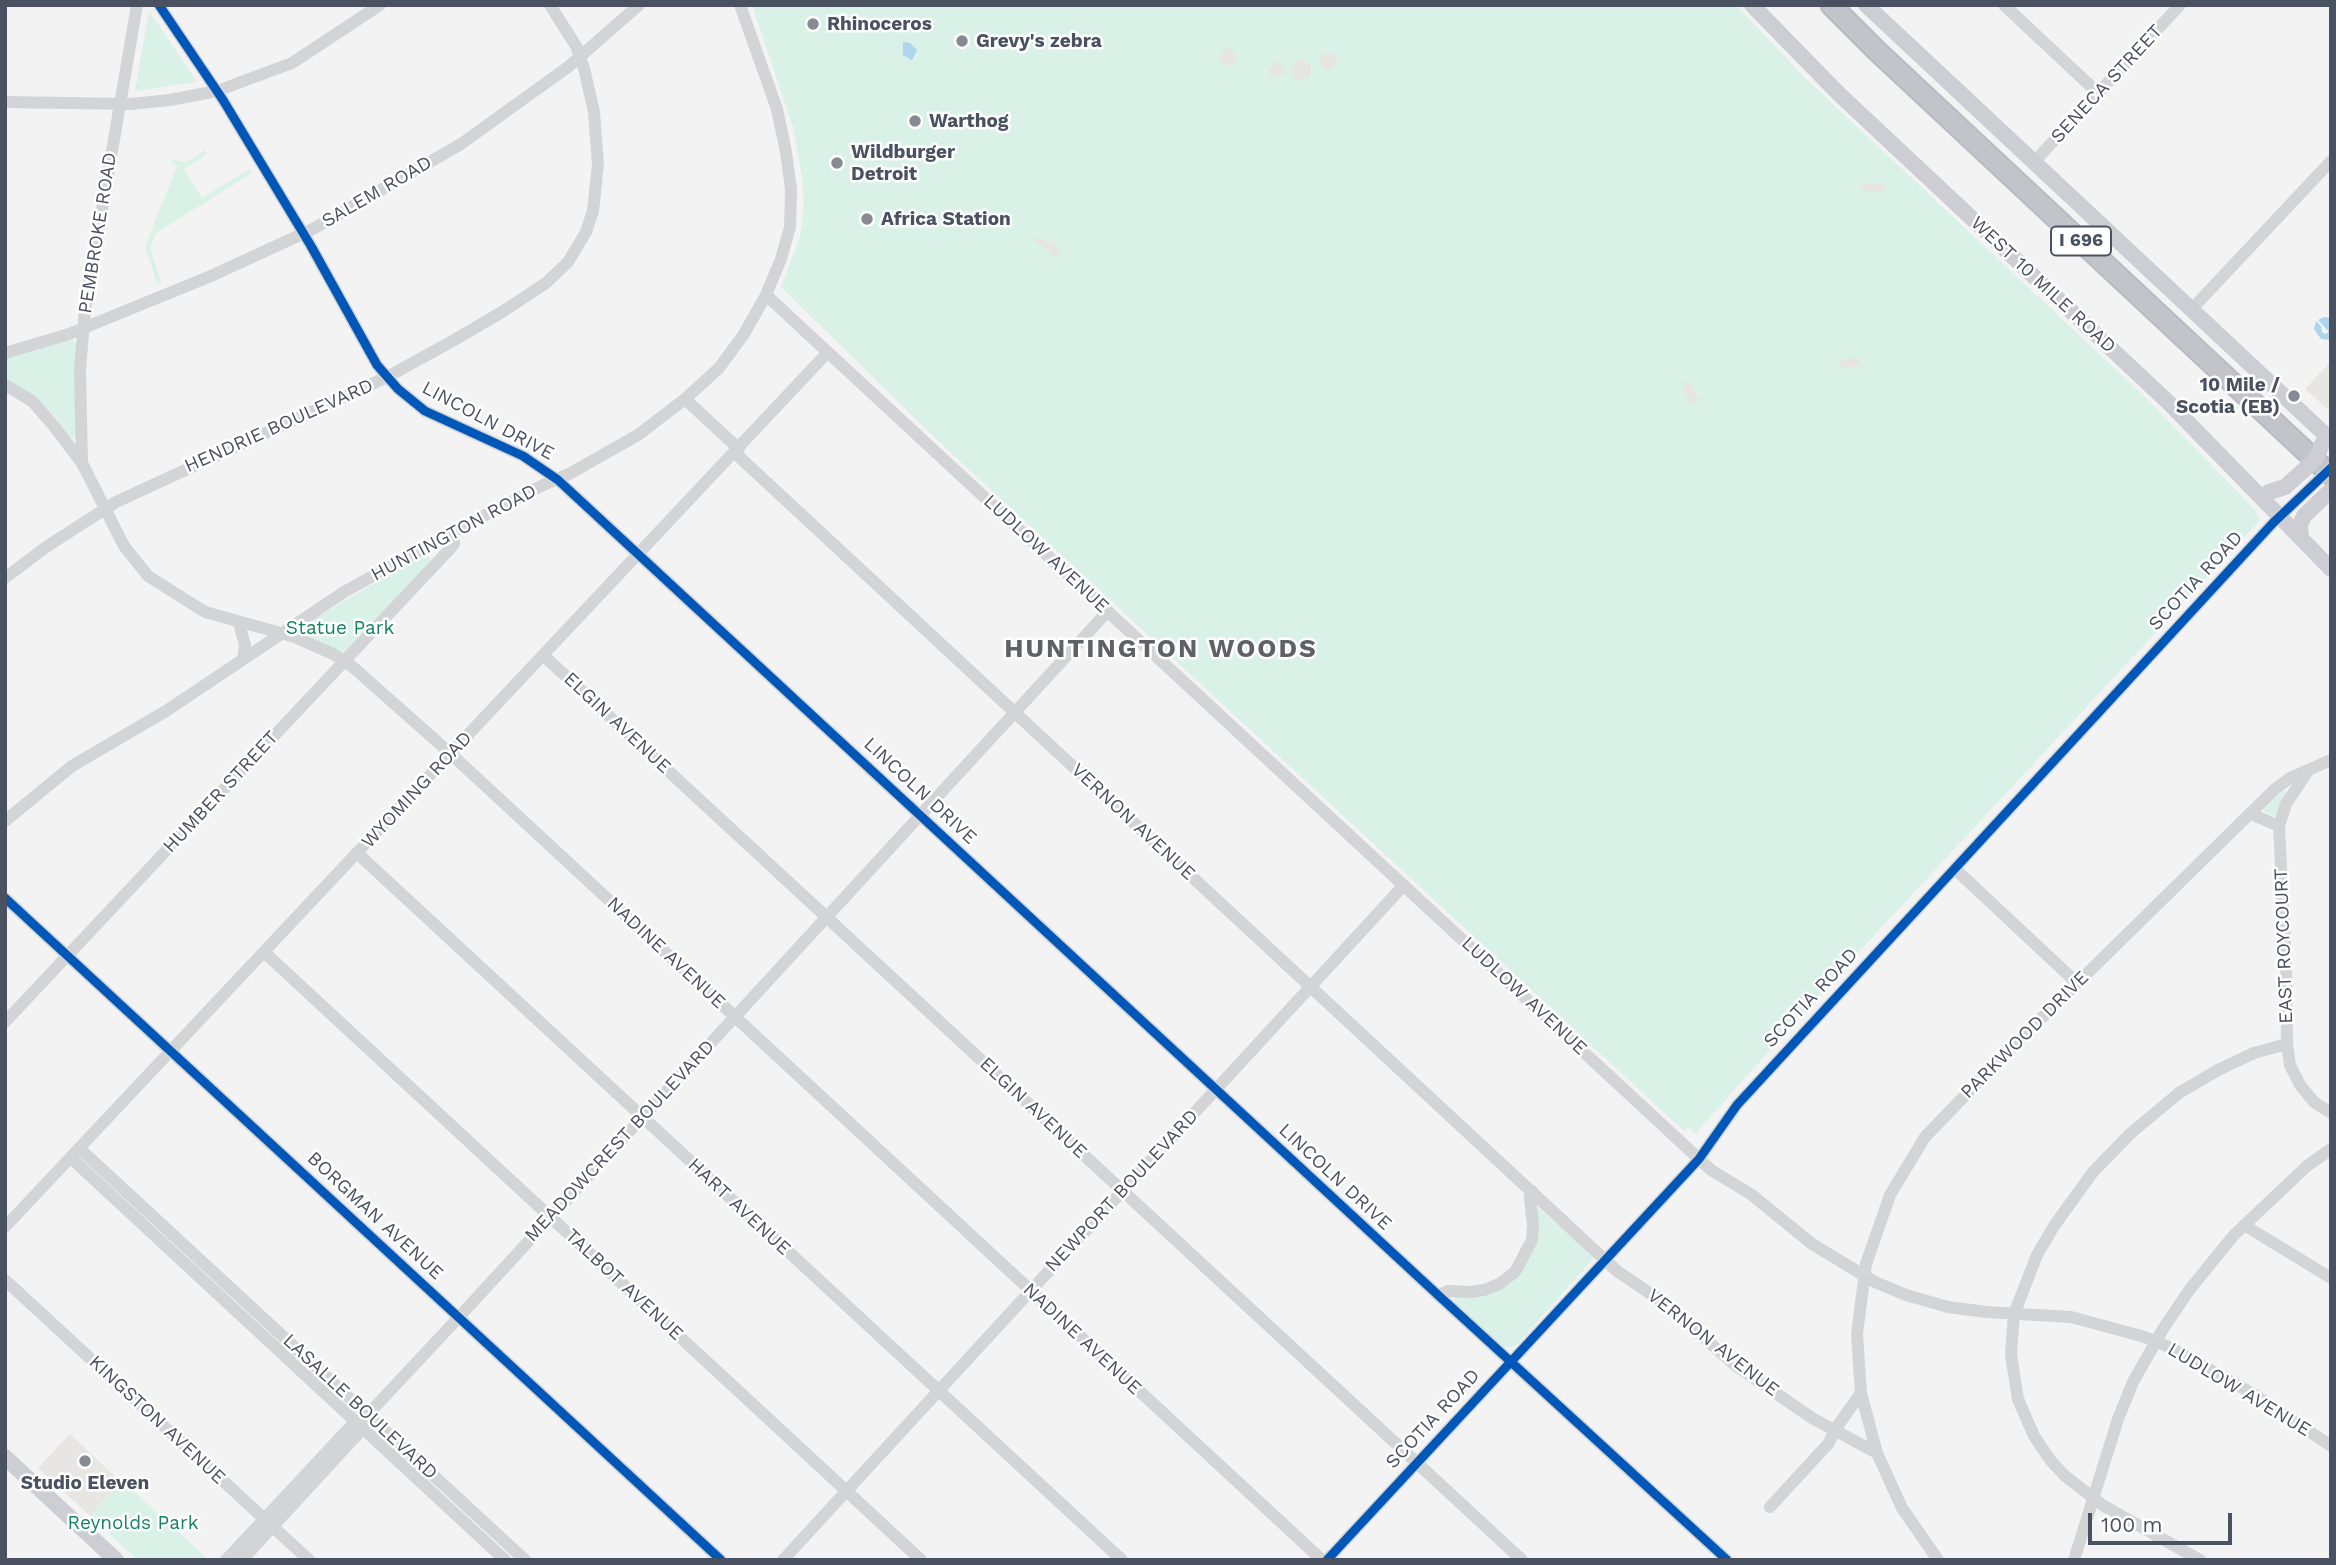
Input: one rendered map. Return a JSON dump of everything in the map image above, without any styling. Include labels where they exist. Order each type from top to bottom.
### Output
[{"type":"highway","name":"I 696","points":[[1831,5],[2331,475]]},
{"type":"main road","name":"WEST 10 MILE ROAD","points":[[1752,5],[1839,94],[2262,491],[2301,530],[2331,569]]},
{"type":"main road","points":[[1866,5],[2324,437],[2316,458],[2285,487],[2262,491]]},
{"type":"main road","points":[[2301,530],[2307,512],[2331,490]]},
{"type":"main road","points":[[5,1457],[108,1557]]},
{"type":"street","name":"PEMBROKE ROAD","points":[[82,463],[80,381],[83,328],[137,5]]},
{"type":"street","name":"LINCOLN DRIVE","points":[[159,5],[217,91],[303,234],[377,365],[387,377],[425,411],[532,462],[558,480],[1437,1295],[1727,1560]]},
{"type":"street","points":[[5,102],[119,104],[170,100],[217,91],[280,70],[380,5]]},
{"type":"street","name":"HENDRIE BOULEVARD","points":[[5,578],[104,509],[163,479],[387,377],[502,313],[546,283],[573,254],[586,232],[593,211],[598,164],[594,112],[581,56],[550,5]]},
{"type":"street","name":"SALEM ROAD","points":[[5,353],[48,342],[211,276],[303,234],[461,144],[581,56],[639,5]]},
{"type":"street","name":"HUNTINGTON ROAD","points":[[5,821],[72,766],[166,711],[344,592],[638,435],[710,377],[732,351],[766,295],[788,239],[791,189],[777,108],[740,5]]},
{"type":"street","points":[[2004,5],[2098,93]]},
{"type":"street","name":"SENECA STREET","points":[[2034,163],[2180,5]]},
{"type":"street","points":[[2191,310],[2331,161]]},
{"type":"street","name":"LUDLOW AVENUE","points":[[766,295],[1711,1170],[1752,1195],[1812,1244],[1863,1276],[1906,1295],[1965,1311],[2071,1317],[2156,1341],[2255,1395],[2331,1446]]},
{"type":"street","name":"WYOMING ROAD","points":[[5,1227],[828,352]]},
{"type":"street","name":"NADINE AVENUE","points":[[5,385],[21,393],[41,410],[82,463],[124,546],[148,576],[205,612],[310,643],[344,661],[451,754],[1324,1560]]},
{"type":"street","name":"VERNON AVENUE","points":[[685,399],[1014,713],[1618,1271],[1664,1303],[1735,1365],[1812,1418],[1877,1452]]},
{"type":"street","points":[[530,492],[535,473],[532,462]]},
{"type":"street","name":"SCOTIA ROAD","points":[[1324,1560],[1699,1159],[1737,1105],[2283,512],[2331,468]]},
{"type":"street","name":"HUMBER STREET","points":[[5,1022],[438,562],[454,544],[453,533]]},
{"type":"street","points":[[428,545],[438,562]]},
{"type":"street","name":"MEADOWCREST BOULEVARD","points":[[242,1560],[269,1523],[349,1428],[364,1419],[459,1317],[1108,611]]},
{"type":"street","points":[[239,623],[245,645],[243,659]]},
{"type":"street","name":"ELGIN AVENUE","points":[[544,656],[1522,1560]]},
{"type":"street","name":"PARKWOOD DRIVE","points":[[1877,1452],[1861,1393],[1857,1334],[1863,1276],[1882,1213],[1901,1175],[1925,1137],[2077,983],[2283,783],[2331,760]]},
{"type":"street","name":"EAST ROYCOURT","points":[[2308,771],[2286,804],[2279,826],[2287,1044],[2290,1065],[2300,1085],[2314,1102],[2331,1113]]},
{"type":"street","points":[[2251,814],[2279,826]]},
{"type":"street","name":"HART AVENUE","points":[[357,853],[1122,1560]]},
{"type":"street","points":[[1955,869],[2077,983]]},
{"type":"street","name":"NEWPORT BOULEVARD","points":[[783,1560],[1404,885]]},
{"type":"street","name":"BORGMAN AVENUE","points":[[5,898],[722,1560]]},
{"type":"street","name":"TALBOT AVENUE","points":[[264,952],[922,1560]]},
{"type":"street","points":[[2200,1560],[2092,1497],[2051,1461],[2021,1410],[2015,1388],[2011,1355],[2014,1314],[2037,1255],[2054,1226],[2073,1198],[2115,1148],[2163,1105],[2199,1081],[2245,1057],[2287,1044]]},
{"type":"street","points":[[2074,1560],[2125,1400],[2156,1341],[2190,1289],[2244,1225],[2307,1166],[2331,1149]]},
{"type":"street","name":"LASALLE BOULEVARD","points":[[75,1153],[499,1545],[525,1560]]},
{"type":"street","points":[[1437,1295],[1443,1291],[1485,1290],[1515,1272],[1532,1240],[1532,1191]]},
{"type":"street","points":[[2244,1225],[2331,1278]]},
{"type":"street","name":"KINGSTON AVENUE","points":[[5,1280],[309,1560]]},
{"type":"street","points":[[1770,1507],[1829,1443],[1834,1431],[1861,1393]]},
{"type":"street","points":[[1877,1452],[1902,1508],[1938,1560]]},
{"type":"street","name":"MEADOWCREST BOULEVARD","points":[[226,1560],[269,1523]]},
{"type":"street","name":"LASALLE BOULEVARD","points":[[499,1545],[505,1560]]},
{"type":"shaded area","points":[[2331,361],[2331,412],[2305,389]]},
{"type":"shaded area","points":[[70,1434],[121,1482],[90,1516],[38,1468]]},
{"type":"green space","points":[[752,5],[1736,5],[1804,77],[2145,397],[2256,511],[2260,520],[1827,986],[1695,1134],[1688,1127],[1684,1131],[935,438],[781,287],[800,237],[804,204],[802,178],[793,127]]},
{"type":"green space","points":[[149,11],[197,82],[135,91]]},
{"type":"green space","points":[[205,150],[207,154],[184,169],[202,198],[250,169],[252,173],[156,233],[150,248],[161,282],[157,283],[145,247],[177,166],[173,165],[171,159],[186,162]]},
{"type":"green space","points":[[71,339],[76,347],[76,435],[73,438],[68,436],[40,401],[5,380],[5,358]]},
{"type":"green space","name":"Statue Park","points":[[425,554],[430,558],[430,563],[345,653],[302,634],[299,630],[301,626]]},
{"type":"green space","points":[[2283,790],[2286,792],[2276,816],[2264,812],[2264,809]]},
{"type":"green space","points":[[1537,1207],[1592,1254],[1593,1259],[1519,1342],[1513,1347],[1503,1347],[1458,1306],[1454,1299],[1455,1296],[1518,1273]]},
{"type":"green space","name":"Reynolds Park","points":[[122,1481],[208,1559],[138,1560],[90,1516]]},
{"type":"sand","points":[[1225,49],[1231,49],[1236,57],[1234,63],[1225,65],[1220,60],[1220,54]]},
{"type":"sand","points":[[1325,53],[1331,53],[1336,61],[1334,67],[1325,69],[1320,64],[1320,58]]},
{"type":"sand","points":[[1301,60],[1308,63],[1311,70],[1308,77],[1301,80],[1294,77],[1291,70],[1294,63]]},
{"type":"sand","points":[[1278,61],[1286,70],[1285,73],[1270,78],[1269,67]]},
{"type":"sand","points":[[1860,184],[1881,184],[1886,189],[1883,193],[1864,190]]},
{"type":"sand","points":[[1037,237],[1057,245],[1060,252],[1058,255],[1054,257],[1043,245],[1035,242]]},
{"type":"sand","points":[[1855,356],[1861,363],[1855,367],[1842,368],[1838,363],[1841,358],[1847,360]]},
{"type":"sand","points":[[1687,381],[1698,399],[1694,404],[1689,402],[1683,389],[1683,384]]},
{"type":"water","points":[[903,42],[910,43],[917,50],[912,60],[903,55]]},
{"type":"water","points":[[2331,318],[2329,340],[2321,339],[2314,329],[2316,321],[2322,332],[2329,332],[2318,320]]},
{"type":"cycle path","points":[[159,5],[223,100],[311,246],[377,365],[398,389],[425,411],[523,456],[558,480],[1727,1560]]},
{"type":"cycle path","points":[[1327,1560],[1699,1159],[1737,1105],[2273,523],[2331,468]]},
{"type":"cycle path","points":[[5,898],[721,1560]]},
{"type":"place","name":"Rhinoceros","points":[[813,24]]},
{"type":"place","name":"Grevy's zebra","points":[[962,41]]},
{"type":"place","name":"Warthog","points":[[915,121]]},
{"type":"place","name":"Wildburger Detroit","points":[[837,163]]},
{"type":"place","name":"Africa Station","points":[[867,219]]},
{"type":"place","name":"10 Mile / Scotia (EB)","points":[[2294,396]]},
{"type":"place","name":"Studio Eleven","points":[[85,1461]]},
{"type":"district","name":"HUNTINGTON WOODS","points":[[1161,649]]}]
